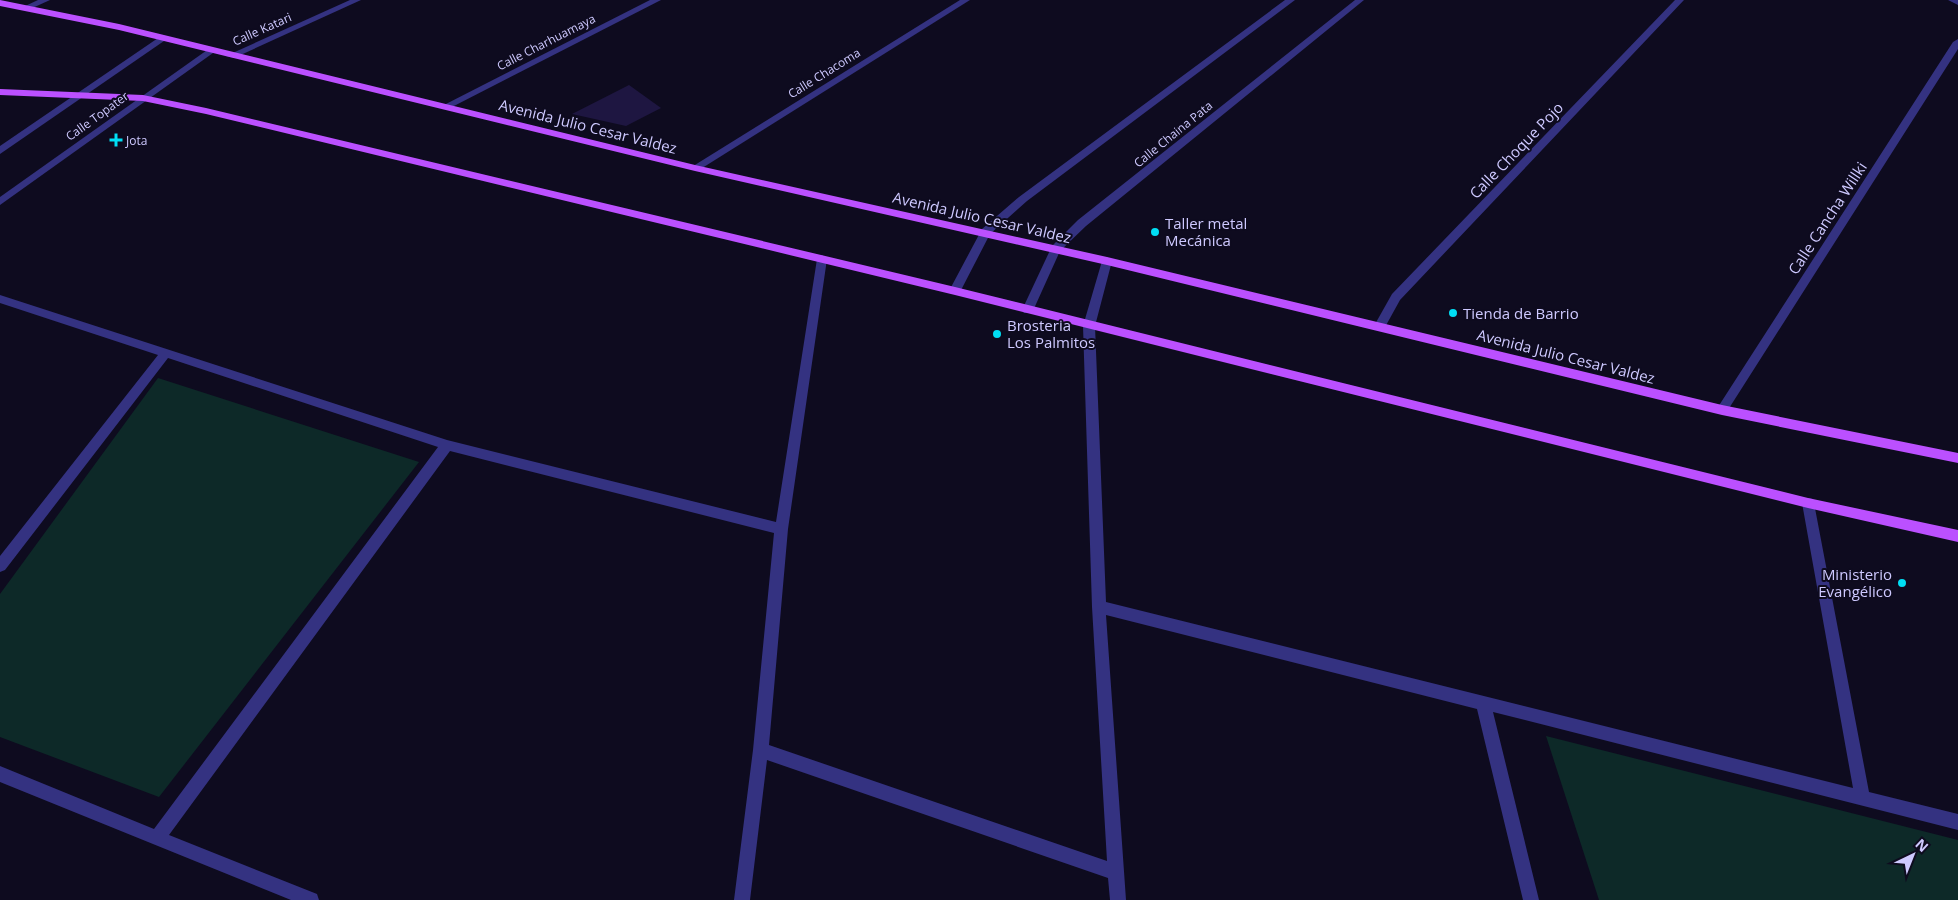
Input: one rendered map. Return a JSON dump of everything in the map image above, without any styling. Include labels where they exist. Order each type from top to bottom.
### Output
[{"type":"main road","name":"Avenida Julio Cesar Valdez","points":[[0,3],[119,27],[210,51],[447,106],[695,168],[1107,260],[1722,410],[1958,458]]},
{"type":"main road","points":[[0,92],[143,98],[206,111],[955,291],[1089,326],[1808,503],[1958,536]]},
{"type":"street","points":[[25,8],[46,0]]},
{"type":"street","name":"Calle Katari","points":[[231,56],[358,0]]},
{"type":"street","name":"Calle Charhuamaya","points":[[447,106],[657,0]]},
{"type":"street","name":"Calle Chacoma","points":[[695,168],[966,0]]},
{"type":"street","points":[[955,291],[986,232],[1023,199],[1291,0]]},
{"type":"street","name":"Calle Chaina Pata","points":[[1028,310],[1056,249],[1082,223],[1360,0]]},
{"type":"street","name":"Calle Choque Pojo","points":[[1380,326],[1396,297],[1680,0]]},
{"type":"street","points":[[1952,0],[1958,2]]},
{"type":"street","name":"Calle Topater","points":[[0,151],[161,39]]},
{"type":"street","name":"Calle Cancha Willki","points":[[1722,410],[1958,42]]},
{"type":"street","name":"Calle Topater","points":[[0,202],[210,51]]},
{"type":"street","points":[[742,900],[762,750],[781,528],[822,259]]},
{"type":"street","points":[[1107,260],[1089,326],[1099,607],[1118,900]]},
{"type":"street","points":[[0,299],[447,445],[781,528]]},
{"type":"street","points":[[0,566],[165,354]]},
{"type":"street","points":[[158,837],[447,445]]},
{"type":"street","points":[[1808,503],[1862,797]]},
{"type":"street","points":[[1099,607],[1958,822]]},
{"type":"street","points":[[1483,703],[1531,900]]},
{"type":"street","points":[[762,750],[1115,872]]},
{"type":"street","points":[[0,774],[311,900]]},
{"type":"green space","points":[[158,378],[419,462],[159,797],[0,737],[0,594]]},
{"type":"green space","points":[[1546,736],[1958,840],[1958,900],[1599,900]]},
{"type":"building","points":[[629,85],[661,108],[626,126],[572,114]]},
{"type":"place","name":"Jota","points":[[116,140]]},
{"type":"place","name":"Taller metal Mecánica","points":[[1155,232]]},
{"type":"place","name":"Tienda de Barrio","points":[[1453,313]]},
{"type":"place","name":"Brosteria Los Palmitos","points":[[997,334]]},
{"type":"place","name":"Ministerio Evangélico","points":[[1902,583]]}]
